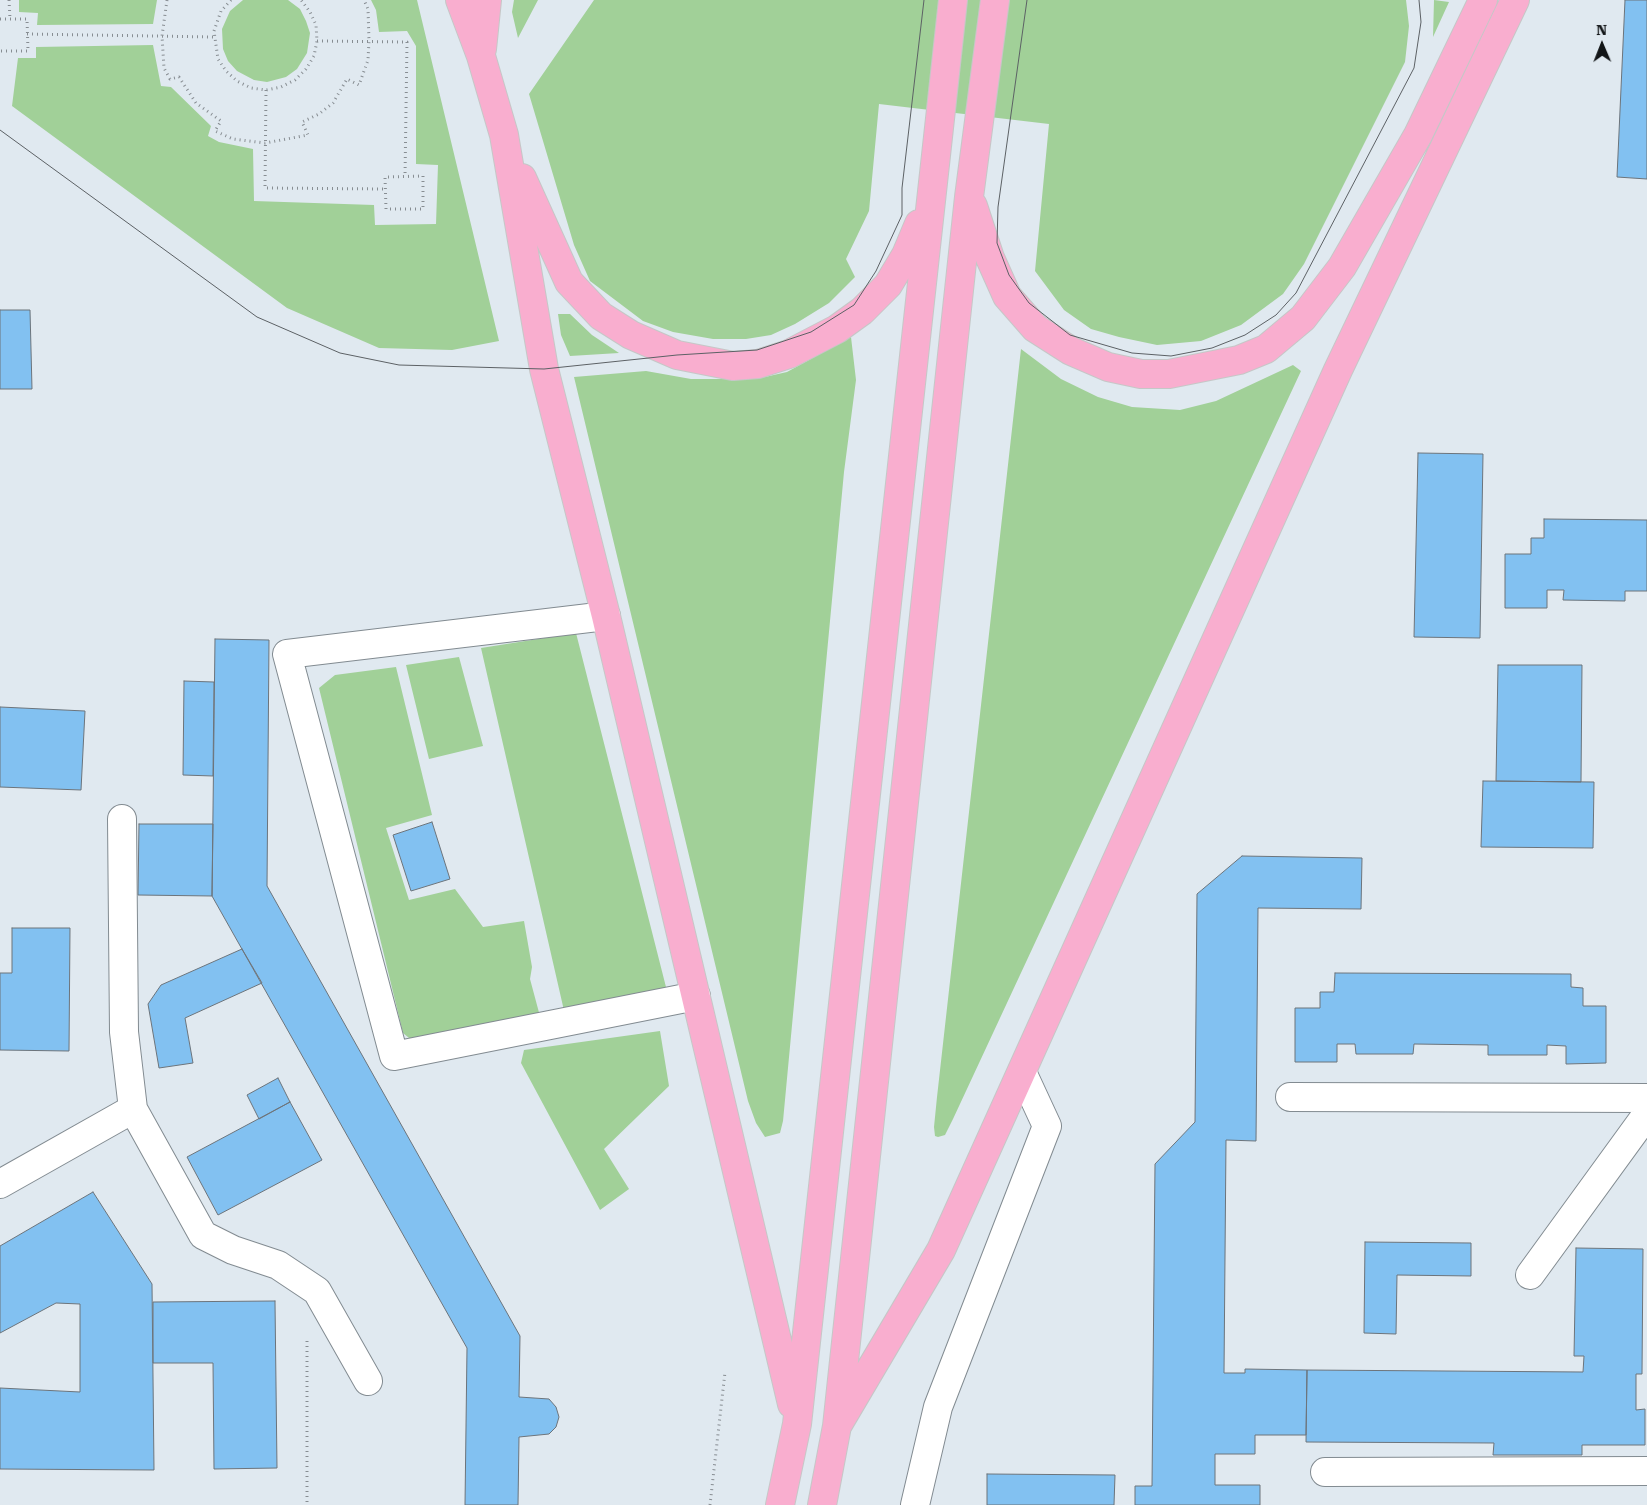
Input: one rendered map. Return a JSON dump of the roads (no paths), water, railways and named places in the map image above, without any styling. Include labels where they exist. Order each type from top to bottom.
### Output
[{"type":"highway","points":[[460,0],[481,56],[504,135],[544,369],[606,616],[797,1424]]},
{"type":"highway","points":[[481,56],[487,0]]},
{"type":"highway","points":[[780,1505],[797,1424],[953,0]]},
{"type":"highway","points":[[822,1505],[837,1426],[970,197],[995,0]]},
{"type":"highway","points":[[970,197],[990,258],[1007,296],[1035,328],[1071,351],[1108,367],[1141,374],[1192,370],[1240,360],[1266,349],[1303,318],[1342,267],[1418,135],[1483,0]]},
{"type":"highway","points":[[837,1426],[942,1250],[1338,370],[1515,0]]},
{"type":"highway","points":[[504,135],[569,282],[601,316],[631,335],[678,355],[733,366],[758,364],[789,354],[837,329],[862,311],[888,286],[906,256],[931,194]]},
{"type":"street","points":[[606,616],[287,654],[394,1056],[696,996]]},
{"type":"street","points":[[122,819],[124,1032],[133,1109],[203,1235],[234,1250],[278,1265],[317,1292],[368,1381]]},
{"type":"street","points":[[915,1505],[938,1407],[1047,1126],[1022,1072]]},
{"type":"street","points":[[1290,1097],[1647,1098]]},
{"type":"street","points":[[0,1184],[133,1109]]},
{"type":"street","points":[[1530,1275],[1647,1114]]},
{"type":"street","points":[[1325,1472],[1647,1471]]},
{"type":"tram line","points":[[0,130],[257,317],[340,353],[399,365],[544,369],[677,355],[757,350],[811,332],[854,305],[876,271],[902,215],[902,188],[924,0]]},
{"type":"tram line","points":[[1027,0],[998,207],[997,243],[1009,275],[1029,303],[1070,335],[1132,353],[1171,356],[1212,348],[1245,335],[1276,315],[1296,293],[1414,68],[1421,22],[1419,0]]}]
